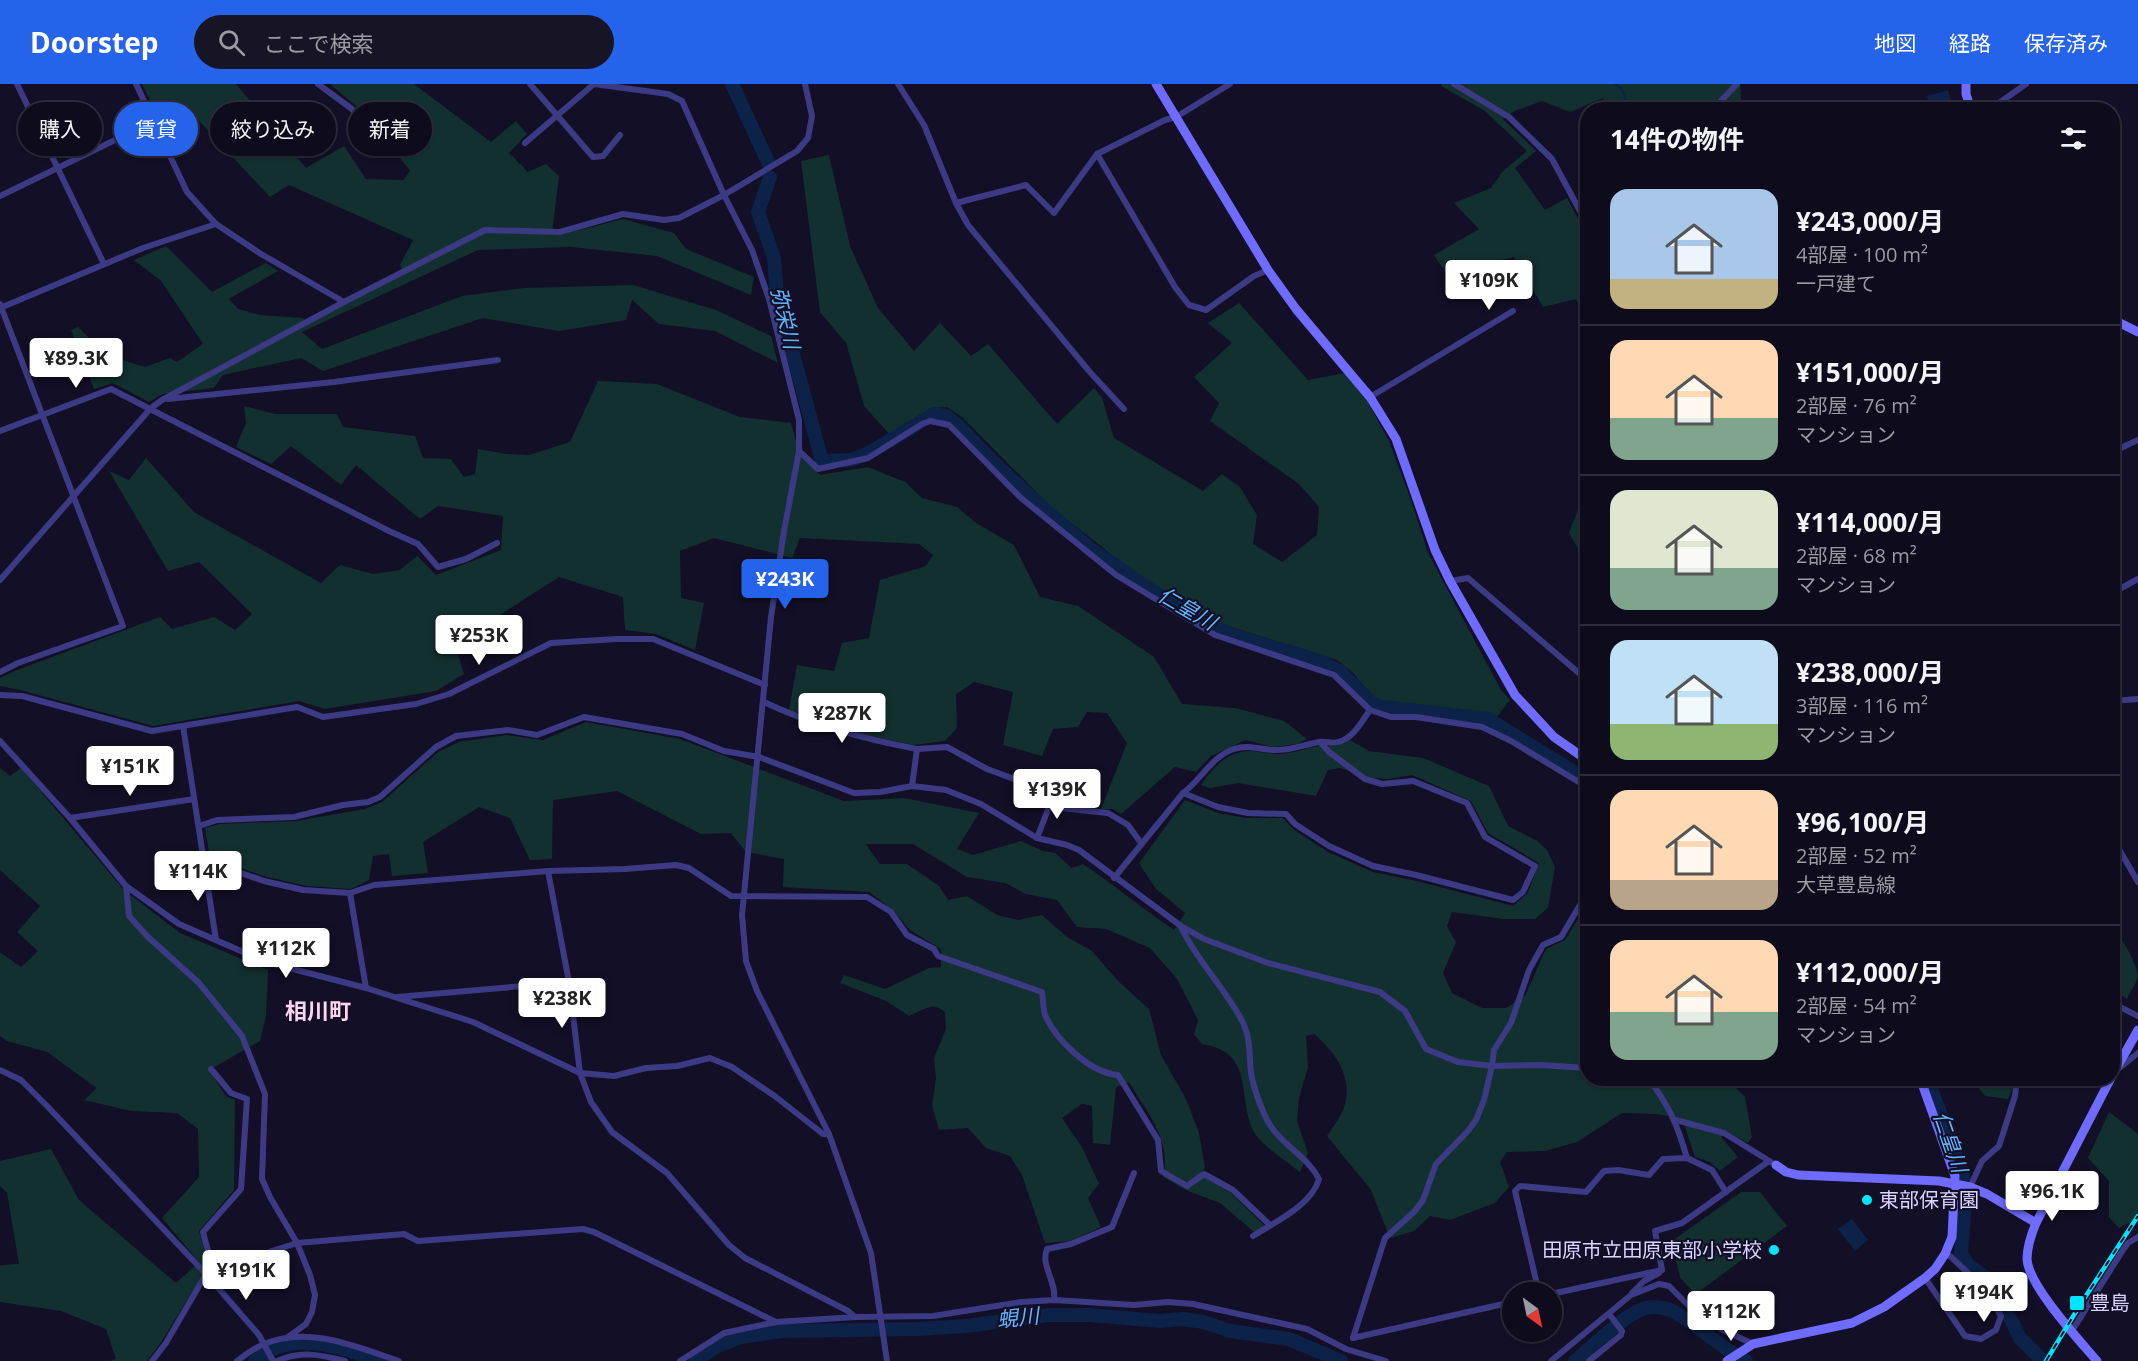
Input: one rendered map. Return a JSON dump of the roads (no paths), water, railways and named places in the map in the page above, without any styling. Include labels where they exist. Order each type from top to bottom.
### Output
[{"type":"street","points":[[17,84],[104,264]]},
{"type":"street","points":[[136,84],[145,102]]},
{"type":"street","points":[[318,84],[348,106]]},
{"type":"street","points":[[531,84],[593,157],[603,156],[620,135]]},
{"type":"street","points":[[525,143],[556,114],[594,84],[668,94],[682,101],[724,195],[752,250],[769,300],[799,420],[799,451],[771,617],[742,915],[746,962],[757,991],[829,1134],[871,1253],[887,1361]]},
{"type":"street","points":[[0,580],[150,408],[162,400],[485,230],[560,232],[623,214],[664,220],[679,218],[724,195],[797,151],[808,138],[812,116],[806,84]]},
{"type":"street","points":[[898,84],[924,125],[956,203],[968,225],[1089,371],[1124,409]]},
{"type":"street","points":[[1156,84],[1268,270],[1296,309],[1370,397],[1396,439],[1435,550],[1450,581],[1515,695],[1554,737],[1580,755]]},
{"type":"street","points":[[956,203],[1026,185],[1054,213],[1097,154],[1165,120],[1176,117],[1230,84]]},
{"type":"street","points":[[1454,84],[1509,117],[1552,159],[1580,211]]},
{"type":"street","points":[[1720,102],[1737,84]]},
{"type":"street","points":[[1966,84],[1968,102]]},
{"type":"street","points":[[2000,102],[2026,84]]},
{"type":"street","points":[[0,196],[114,140]]},
{"type":"street","points":[[1097,154],[1175,287],[1189,305],[1206,310],[1254,276],[1268,270]]},
{"type":"street","points":[[170,156],[187,192],[216,224],[261,254],[345,302]]},
{"type":"street","points":[[0,672],[18,663],[123,626],[0,306],[143,248],[216,224]]},
{"type":"street","points":[[1370,397],[1514,311]]},
{"type":"street","points":[[2120,323],[2138,332]]},
{"type":"street","points":[[162,400],[334,382],[498,360]]},
{"type":"street","points":[[0,431],[111,389],[418,544],[438,567],[466,559],[497,543]]},
{"type":"street","points":[[799,451],[818,469],[868,458],[930,421],[949,425],[1021,498],[1116,575],[1215,635],[1334,675],[1370,710],[1391,717],[1416,717],[1482,727],[1511,741],[1580,783]]},
{"type":"street","points":[[2120,448],[2138,440]]},
{"type":"street","points":[[1450,581],[1468,578],[1580,674]]},
{"type":"street","points":[[2120,589],[2138,579]]},
{"type":"street","points":[[0,694],[21,696],[152,731],[297,707],[323,717],[416,704],[449,694],[551,643],[617,639],[653,639],[765,685]]},
{"type":"street","points":[[2120,700],[2138,699]]},
{"type":"street","points":[[764,702],[789,714],[867,739],[917,749],[946,747],[987,769],[1053,794],[1061,808],[1108,813],[1128,825],[1141,843]]},
{"type":"street","points":[[1114,878],[1183,793],[1195,784],[1214,760],[1233,749],[1249,746],[1274,750],[1296,749],[1320,742],[1338,742],[1351,735],[1370,710]]},
{"type":"street","points":[[199,826],[217,820],[294,817],[343,805],[368,802],[380,797],[436,747],[456,736],[508,730],[537,735],[585,717],[682,734],[724,751],[759,757],[854,793],[880,792],[912,786],[946,790],[981,804],[1037,838],[1079,850],[1181,926],[1204,939],[1268,963],[1380,992],[1405,1011],[1426,1049],[1458,1062],[1492,1066],[1540,1065],[1580,1068]]},
{"type":"street","points":[[183,726],[216,940]]},
{"type":"street","points":[[0,741],[70,818],[126,886],[179,924],[266,962],[366,988],[473,1022],[580,1073],[614,1076],[646,1068],[677,1066],[710,1058],[732,1066],[776,1096],[822,1134],[829,1134]]},
{"type":"street","points":[[1183,793],[1218,807],[1238,811],[1286,814],[1295,824],[1329,846],[1373,866],[1513,900],[1523,892],[1535,866],[1485,837],[1467,803],[1413,780],[1382,784],[1365,779],[1329,752],[1320,742]]},
{"type":"street","points":[[912,786],[917,749]]},
{"type":"street","points":[[1037,838],[1053,794]]},
{"type":"street","points":[[70,818],[194,799]]},
{"type":"street","points":[[2120,851],[2138,882]]},
{"type":"street","points":[[204,860],[264,881],[303,890],[350,893],[374,885],[548,871],[676,865],[689,868],[731,896],[867,897],[891,912],[907,935],[934,949],[938,956],[1042,992],[1045,1014],[1066,1047],[1107,1074],[1118,1075],[1158,1140],[1161,1171],[1187,1186],[1204,1174],[1233,1190],[1270,1225]]},
{"type":"street","points":[[548,871],[569,982],[580,1073],[591,1102],[612,1132],[667,1173],[729,1245],[746,1258],[856,1317]]},
{"type":"street","points":[[126,886],[129,916],[147,936],[199,983],[242,1036],[265,1094],[262,1179],[297,1243],[310,1275],[315,1295],[312,1312],[306,1324],[288,1337]]},
{"type":"street","points":[[350,893],[366,988]]},
{"type":"street","points":[[1502,1304],[1353,1338],[1385,1238],[1415,1211],[1423,1200],[1436,1164],[1476,1120],[1484,1100],[1494,1050],[1511,1023],[1529,969],[1543,945],[1561,937],[1580,905]]},
{"type":"street","points":[[1181,926],[1190,946],[1242,1020],[1250,1047],[1251,1075],[1269,1124],[1283,1141],[1314,1170],[1319,1179],[1316,1190],[1283,1219],[1253,1236]]},
{"type":"street","points":[[393,997],[569,982]]},
{"type":"street","points":[[2120,1007],[2138,1016]]},
{"type":"street","points":[[2120,1061],[2138,1030]]},
{"type":"street","points":[[2120,1068],[2138,1053]]},
{"type":"street","points":[[211,1069],[231,1094],[247,1099],[241,1189],[203,1232],[213,1270]]},
{"type":"street","points":[[0,1070],[21,1080],[206,1274],[259,1335],[274,1360],[311,1353],[345,1361]]},
{"type":"street","points":[[1654,1086],[1676,1120],[1687,1158]]},
{"type":"street","points":[[1727,1361],[1753,1344],[1852,1323],[1884,1307],[1935,1269],[1952,1237],[1955,1176],[1923,1086]]},
{"type":"street","points":[[1970,1187],[1982,1161],[1999,1146],[2016,1086]]},
{"type":"street","points":[[2097,1361],[2042,1294],[2030,1274],[2027,1261],[2029,1240],[2036,1224],[2106,1086]]},
{"type":"street","points":[[1676,1120],[1724,1133],[1786,1172],[1798,1175],[1939,1181],[1970,1187],[1987,1194],[2036,1224]]},
{"type":"street","points":[[1536,1282],[1515,1191],[1520,1186],[1586,1192],[1604,1172],[1618,1170],[1649,1175],[1664,1159],[1687,1158],[1712,1170],[1726,1192]]},
{"type":"street","points":[[1662,1270],[1655,1231],[1683,1223],[1726,1192],[1773,1163]]},
{"type":"street","points":[[1054,1300],[1056,1292],[1044,1256],[1047,1249],[1071,1244],[1112,1227],[1134,1173]]},
{"type":"street","points":[[152,1361],[166,1343],[206,1274],[213,1270],[297,1243],[404,1234],[418,1241],[583,1229],[594,1232],[776,1322]]},
{"type":"street","points":[[2072,1331],[2123,1250],[2128,1243],[2138,1237]]},
{"type":"street","points":[[1924,1278],[1965,1336],[1981,1339],[1996,1330],[2001,1316],[1986,1290],[1945,1254]]},
{"type":"street","points":[[1562,1292],[1662,1270]]},
{"type":"street","points":[[1551,1361],[1609,1314],[1644,1281],[1662,1270]]},
{"type":"street","points":[[1631,1295],[1659,1284],[1669,1286],[1691,1308],[1719,1328],[1753,1344]]},
{"type":"street","points":[[680,1361],[724,1333],[776,1322],[856,1317],[933,1316],[1021,1302],[1054,1300],[1134,1305],[1168,1302],[1193,1304],[1307,1329],[1346,1349],[1386,1361]]},
{"type":"street","points":[[1589,1361],[1621,1335],[1622,1331],[1609,1314]]},
{"type":"street","points":[[237,1361],[288,1337],[301,1335],[322,1338],[399,1361]]},
{"type":"water","points":[[1948,90],[1951,102],[1929,102],[1927,96]]},
{"type":"water","points":[[1852,1219],[1868,1240],[1855,1251],[1838,1229]]},
{"type":"waterway","name":"弥栄川","points":[[732,84],[768,162]]},
{"type":"waterway","points":[[1615,84],[1622,89],[1626,102]]},
{"type":"waterway","name":"仁皇川","points":[[770,177],[758,212],[774,258],[777,295],[822,461],[851,460],[867,454],[934,414],[946,416],[1044,509],[1091,549],[1206,624],[1229,634],[1322,662],[1341,672],[1371,703],[1382,707],[1488,719],[1580,776]]},
{"type":"waterway","name":"仁皇川","points":[[1930,1086],[1963,1175],[1965,1201],[1961,1253],[1968,1265],[1992,1282],[2020,1338],[2040,1358]]},
{"type":"waterway","name":"蜆川","points":[[1575,1361],[1629,1316],[1652,1307],[1663,1308],[1679,1315],[1746,1361]]},
{"type":"waterway","name":"蜆川","points":[[696,1361],[715,1347],[741,1337],[781,1331],[918,1329],[966,1326],[1048,1315],[1089,1315],[1160,1321],[1182,1319],[1204,1322],[1230,1331],[1289,1339],[1341,1361]]},
{"type":"waterway","name":"蜆川","points":[[255,1361],[275,1348],[301,1343],[329,1345],[382,1361]]},
{"type":"railway","points":[[2046,1361],[2138,1216]]},
{"type":"place","name":"東部保育園","points":[[1867,1200]]},
{"type":"place","name":"田原市立田原東部小学校","points":[[1774,1250]]},
{"type":"place","name":"豊島","points":[[2077,1303]]},
{"type":"district","name":"相川町","points":[[318,1011]]}]
